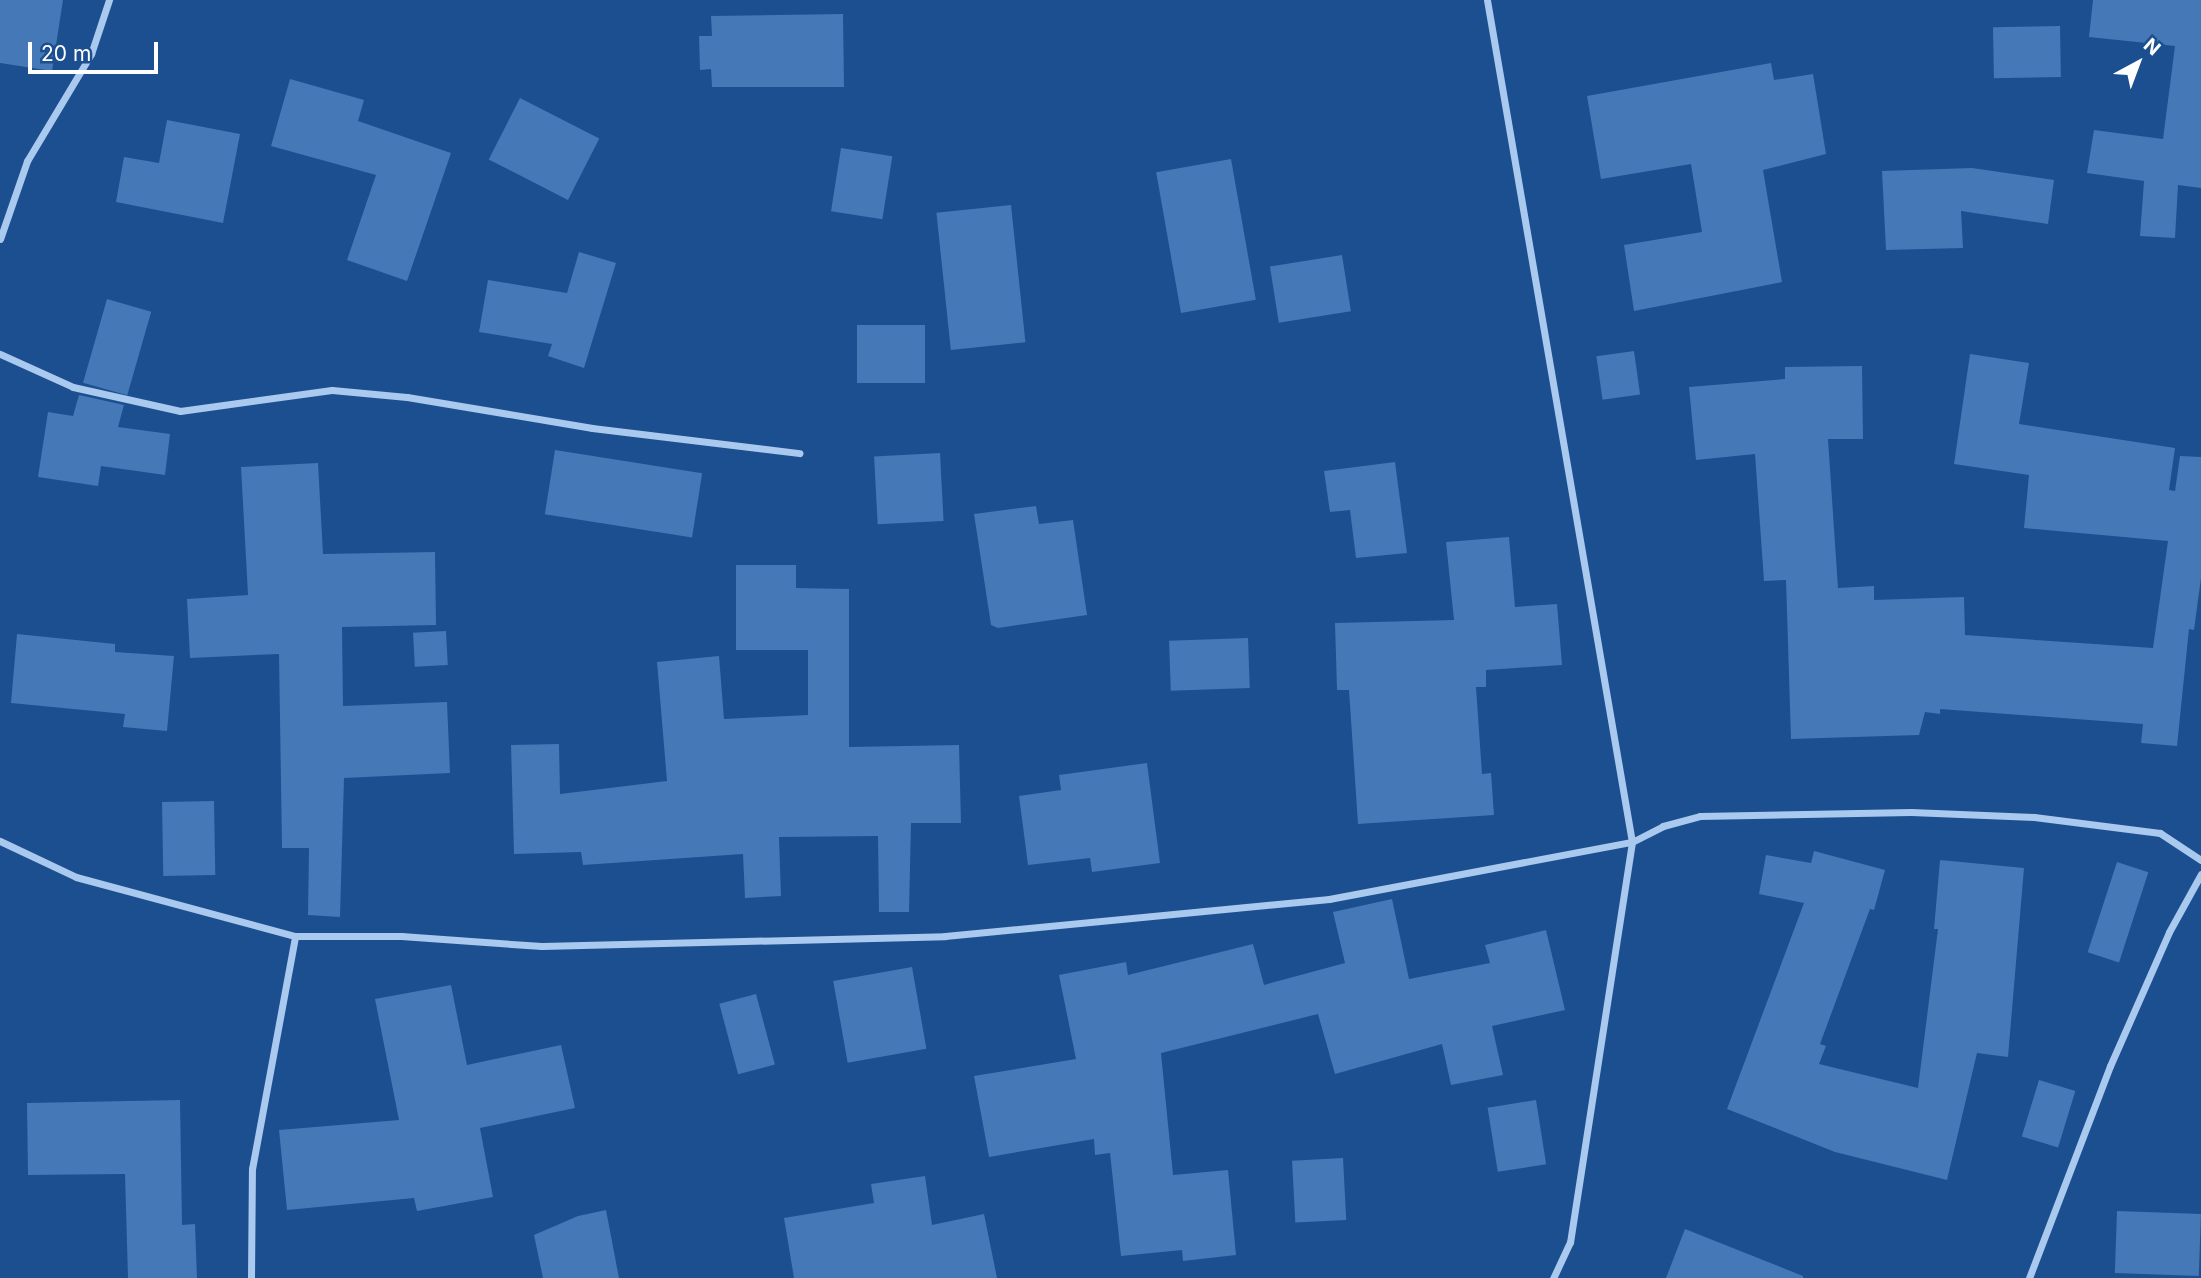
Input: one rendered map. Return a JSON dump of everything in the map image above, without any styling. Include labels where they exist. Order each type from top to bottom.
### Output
[{"type":"street","points":[[0,239],[27,161],[91,54],[110,0]]},
{"type":"street","points":[[1487,0],[1633,842],[1570,1242],[1553,1278]]},
{"type":"street","points":[[0,354],[73,387],[180,411],[332,390],[407,397],[592,428],[799,453]]},
{"type":"street","points":[[0,841],[76,877],[295,936],[401,936],[542,946],[945,936],[1329,899],[1633,842],[1663,826],[1700,816],[1911,812],[2034,817],[2160,833],[2201,860]]},
{"type":"street","points":[[2029,1278],[2110,1066],[2169,932],[2201,874]]},
{"type":"street","points":[[251,1278],[252,1169],[295,936]]},
{"type":"building","points":[[0,0],[63,0],[52,71],[0,63]]},
{"type":"building","points":[[2093,0],[2201,0],[2201,188],[2178,185],[2175,238],[2140,236],[2144,181],[2087,173],[2094,130],[2163,139],[2175,46],[2089,37]]},
{"type":"building","points":[[843,14],[844,87],[712,87],[711,69],[700,70],[699,36],[712,36],[711,16]]},
{"type":"building","points":[[2060,26],[2061,77],[1994,78],[1993,27]]},
{"type":"building","points":[[1771,63],[1774,80],[1813,74],[1826,154],[1763,170],[1782,282],[1634,311],[1624,245],[1702,232],[1691,164],[1601,179],[1587,96]]},
{"type":"building","points":[[290,79],[364,100],[358,121],[451,153],[407,281],[347,260],[376,175],[271,146]]},
{"type":"building","points":[[520,98],[599,138],[568,200],[489,159]]},
{"type":"building","points":[[167,120],[240,134],[223,223],[116,202],[124,157],[159,163]]},
{"type":"building","points":[[841,148],[892,156],[882,219],[831,211]]},
{"type":"building","points":[[1231,159],[1256,300],[1181,313],[1156,172]]},
{"type":"building","points":[[1972,168],[2054,180],[2048,224],[1961,211],[1963,248],[1886,250],[1882,171]]},
{"type":"building","points":[[1011,205],[1025,342],[951,350],[936,213]]},
{"type":"building","points":[[579,252],[616,263],[584,368],[548,356],[552,344],[479,332],[488,280],[567,293]]},
{"type":"building","points":[[1342,255],[1351,311],[1279,323],[1270,266]]},
{"type":"building","points":[[107,299],[151,312],[127,395],[83,383]]},
{"type":"building","points":[[857,325],[925,325],[925,383],[857,383]]},
{"type":"building","points":[[1634,351],[1640,395],[1602,400],[1596,356]]},
{"type":"building","points":[[1970,354],[2029,363],[2019,424],[2175,448],[2169,490],[2175,491],[2180,456],[2201,457],[2201,578],[2194,630],[2189,629],[2177,746],[2141,743],[2143,724],[1940,709],[1940,714],[1925,712],[1919,735],[1791,739],[1786,580],[1764,581],[1755,454],[1696,460],[1689,387],[1785,379],[1785,367],[1862,366],[1863,439],[1828,439],[1838,588],[1874,586],[1874,600],[1964,597],[1965,635],[2153,648],[2168,541],[2024,528],[2029,475],[1954,464]]},
{"type":"building","points":[[79,395],[124,405],[118,427],[170,434],[165,475],[101,466],[98,486],[38,477],[48,412],[73,416]]},
{"type":"building","points":[[555,450],[702,473],[692,538],[545,514]]},
{"type":"building","points":[[940,453],[944,521],[878,524],[874,456]]},
{"type":"building","points":[[1395,462],[1407,553],[1356,558],[1350,510],[1330,512],[1324,471]]},
{"type":"building","points":[[318,463],[323,554],[435,552],[436,625],[342,627],[343,706],[447,702],[450,773],[344,778],[340,917],[308,915],[309,848],[282,848],[279,654],[190,658],[187,599],[248,595],[241,467]]},
{"type":"building","points":[[1036,506],[1039,524],[1073,520],[1087,615],[998,628],[991,625],[974,514]]},
{"type":"building","points":[[1509,537],[1515,607],[1557,604],[1562,665],[1486,670],[1486,687],[1476,687],[1482,774],[1491,773],[1494,815],[1358,824],[1349,690],[1337,690],[1335,623],[1454,620],[1446,542]]},
{"type":"building","points":[[736,565],[796,565],[796,588],[849,589],[849,747],[959,745],[961,823],[911,823],[909,912],[879,912],[878,836],[779,837],[781,896],[745,898],[743,854],[583,865],[581,852],[514,854],[511,745],[559,744],[560,794],[667,781],[657,662],[719,656],[724,719],[808,715],[808,650],[736,650]]},
{"type":"building","points":[[446,631],[448,665],[415,667],[413,633]]},
{"type":"building","points":[[17,634],[115,644],[115,652],[174,656],[167,731],[123,727],[125,714],[11,703]]},
{"type":"building","points":[[1248,638],[1250,688],[1171,691],[1169,641]]},
{"type":"building","points":[[1147,763],[1160,863],[1092,872],[1090,858],[1028,865],[1019,796],[1061,790],[1059,775]]},
{"type":"building","points":[[214,801],[215,875],[163,876],[162,802]]},
{"type":"building","points":[[1814,851],[1885,870],[1874,910],[1870,909],[1820,1044],[1826,1046],[1819,1064],[1918,1088],[1938,929],[1934,929],[1940,860],[2024,868],[2008,1057],[1977,1053],[1947,1180],[1835,1152],[1727,1109],[1804,903],[1759,894],[1766,855],[1811,863]]},
{"type":"building","points":[[2117,862],[2148,872],[2119,963],[2088,952]]},
{"type":"building","points":[[1392,899],[1409,979],[1490,963],[1485,945],[1546,930],[1565,1010],[1492,1026],[1503,1075],[1451,1085],[1442,1044],[1335,1074],[1318,1014],[1161,1053],[1173,1175],[1228,1170],[1236,1255],[1183,1261],[1182,1250],[1121,1256],[1110,1153],[1095,1155],[1094,1139],[989,1157],[974,1076],[1076,1059],[1059,975],[1126,962],[1128,975],[1253,944],[1264,985],[1345,963],[1333,912]]},
{"type":"building","points":[[912,967],[926,1049],[848,1063],[833,981]]},
{"type":"building","points":[[451,985],[467,1065],[561,1045],[575,1108],[480,1128],[493,1197],[417,1211],[414,1198],[287,1210],[279,1130],[399,1120],[375,999]]},
{"type":"building","points":[[756,994],[775,1065],[738,1074],[719,1004]]},
{"type":"building","points":[[2039,1080],[2075,1091],[2058,1148],[2022,1136]]},
{"type":"building","points":[[180,1100],[182,1225],[195,1224],[197,1278],[128,1278],[125,1174],[28,1175],[27,1103]]},
{"type":"building","points":[[1536,1100],[1546,1164],[1498,1172],[1488,1108]]},
{"type":"building","points":[[1343,1158],[1346,1220],[1295,1223],[1292,1161]]},
{"type":"building","points":[[925,1176],[932,1225],[984,1214],[997,1278],[794,1278],[784,1218],[874,1203],[871,1184]]},
{"type":"building","points":[[606,1210],[619,1278],[543,1278],[534,1235],[578,1216]]},
{"type":"building","points":[[2117,1211],[2201,1214],[2199,1276],[2115,1273]]},
{"type":"building","points":[[1685,1229],[1803,1276],[1803,1278],[1666,1278]]}]
